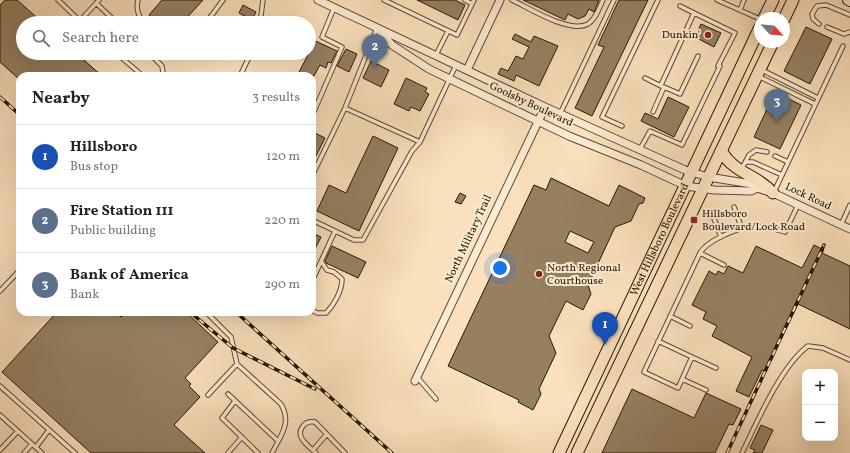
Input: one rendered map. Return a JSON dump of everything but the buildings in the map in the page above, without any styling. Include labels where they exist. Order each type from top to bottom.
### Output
[{"type":"main road","points":[[767,12],[773,0]]},
{"type":"main road","points":[[787,12],[793,0]]},
{"type":"main road","name":"West Hillsboro Boulevard","points":[[560,453],[754,40]]},
{"type":"main road","name":"West Hillsboro Boulevard","points":[[577,453],[770,48]]},
{"type":"main road","points":[[721,151],[728,162],[743,166],[765,184],[773,193]]},
{"type":"main road","points":[[623,320],[626,348]]},
{"type":"street","name":"Goolsby Boulevard","points":[[318,0],[560,114],[692,173]]},
{"type":"street","points":[[467,70],[500,0]]},
{"type":"street","name":"Goolsby Boulevard","points":[[377,28],[392,45],[429,69],[449,79],[538,121],[686,186],[703,189]]},
{"type":"street","name":"North Military Trail","points":[[416,379],[545,107]]},
{"type":"street","points":[[692,173],[708,177]]},
{"type":"street","name":"Lock Road","points":[[708,177],[752,184],[757,188],[773,193],[850,229]]},
{"type":"street","name":"Lock Road","points":[[703,189],[751,191],[757,188]]},
{"type":"lane","points":[[58,0],[75,16]]},
{"type":"lane","points":[[138,0],[137,6],[140,16]]},
{"type":"lane","points":[[211,16],[223,0]]},
{"type":"lane","points":[[261,16],[263,0]]},
{"type":"lane","points":[[384,0],[457,35],[473,2],[465,0]]},
{"type":"lane","points":[[512,0],[566,25],[576,26],[588,24],[593,20],[603,0]]},
{"type":"lane","points":[[560,114],[614,0]]},
{"type":"lane","points":[[622,126],[602,116],[658,0]]},
{"type":"lane","points":[[717,0],[754,16]]},
{"type":"lane","points":[[740,10],[743,0]]},
{"type":"lane","points":[[86,16],[97,2],[110,16]]},
{"type":"lane","points":[[818,24],[812,14],[817,6],[822,5],[850,16]]},
{"type":"lane","points":[[640,149],[650,131],[682,146],[735,33],[680,6]]},
{"type":"lane","points":[[316,107],[342,46],[322,37],[334,8]]},
{"type":"lane","points":[[653,112],[662,86],[694,13]]},
{"type":"lane","points":[[827,27],[844,34],[850,32]]},
{"type":"lane","points":[[316,165],[345,108],[377,28]]},
{"type":"lane","points":[[436,56],[448,31]]},
{"type":"lane","points":[[773,193],[843,46]]},
{"type":"lane","points":[[645,78],[680,94],[698,56]]},
{"type":"lane","points":[[124,60],[138,72]]},
{"type":"lane","points":[[156,60],[162,66],[163,72]]},
{"type":"lane","points":[[242,72],[248,60]]},
{"type":"lane","points":[[316,222],[354,240],[363,240],[412,151],[420,142],[456,65]]},
{"type":"lane","points":[[758,72],[818,98]]},
{"type":"lane","points":[[758,72],[815,104]]},
{"type":"lane","points":[[345,108],[420,142]]},
{"type":"lane","points":[[743,166],[756,150],[767,152]]},
{"type":"lane","points":[[775,156],[788,162]]},
{"type":"lane","points":[[743,166],[753,162],[782,175]]},
{"type":"lane","points":[[692,357],[678,388],[644,372],[703,248],[721,237],[749,226],[785,232],[798,205]]},
{"type":"lane","points":[[841,224],[850,205]]},
{"type":"lane","points":[[734,207],[742,229]]},
{"type":"lane","points":[[713,216],[721,237]]},
{"type":"lane","points":[[316,272],[335,231]]},
{"type":"lane","points":[[700,254],[724,265]]},
{"type":"lane","points":[[316,312],[326,313],[332,308],[342,286],[342,279],[339,275],[328,270],[321,261]]},
{"type":"lane","points":[[0,291],[16,274]]},
{"type":"lane","points":[[210,316],[231,337],[237,364],[281,404],[286,413],[286,424],[272,453]]},
{"type":"lane","points":[[670,316],[690,326]]},
{"type":"lane","points":[[658,341],[716,368]]},
{"type":"lane","points":[[742,453],[767,402],[799,353],[808,346],[822,348],[850,360]]},
{"type":"lane","points":[[208,396],[237,364]]},
{"type":"lane","points":[[416,379],[436,399]]},
{"type":"lane","points":[[682,379],[706,390]]},
{"type":"lane","points":[[0,386],[75,453]]},
{"type":"lane","points":[[228,394],[278,441]]},
{"type":"lane","points":[[235,401],[222,418],[258,453]]},
{"type":"lane","points":[[1,416],[42,453]]},
{"type":"lane","points":[[327,434],[314,452],[300,436],[300,430],[304,424],[310,421],[315,422],[327,434],[344,453]]},
{"type":"lane","points":[[36,447],[49,430]]},
{"type":"lane","points":[[0,450],[18,431]]},
{"type":"lane","points":[[228,453],[242,437]]},
{"type":"lane","points":[[24,453],[32,444]]},
{"type":"railway","points":[[0,97],[16,111]]},
{"type":"railway","points":[[727,453],[824,245]]},
{"type":"railway","points":[[195,316],[233,348],[315,389]]},
{"type":"railway","points":[[240,316],[392,453]]},
{"type":"place","name":"Dunkin'","points":[[708,35]]},
{"type":"place","name":"Fire Station 111","points":[[375,67]]},
{"type":"place","name":"Bank of America","points":[[777,122]]},
{"type":"place","name":"Hillsboro Boulevard/Lock Road","points":[[694,220]]},
{"type":"place","name":"North Regional Courthouse","points":[[539,274]]},
{"type":"place","name":"Hillsboro","points":[[605,345]]}]
